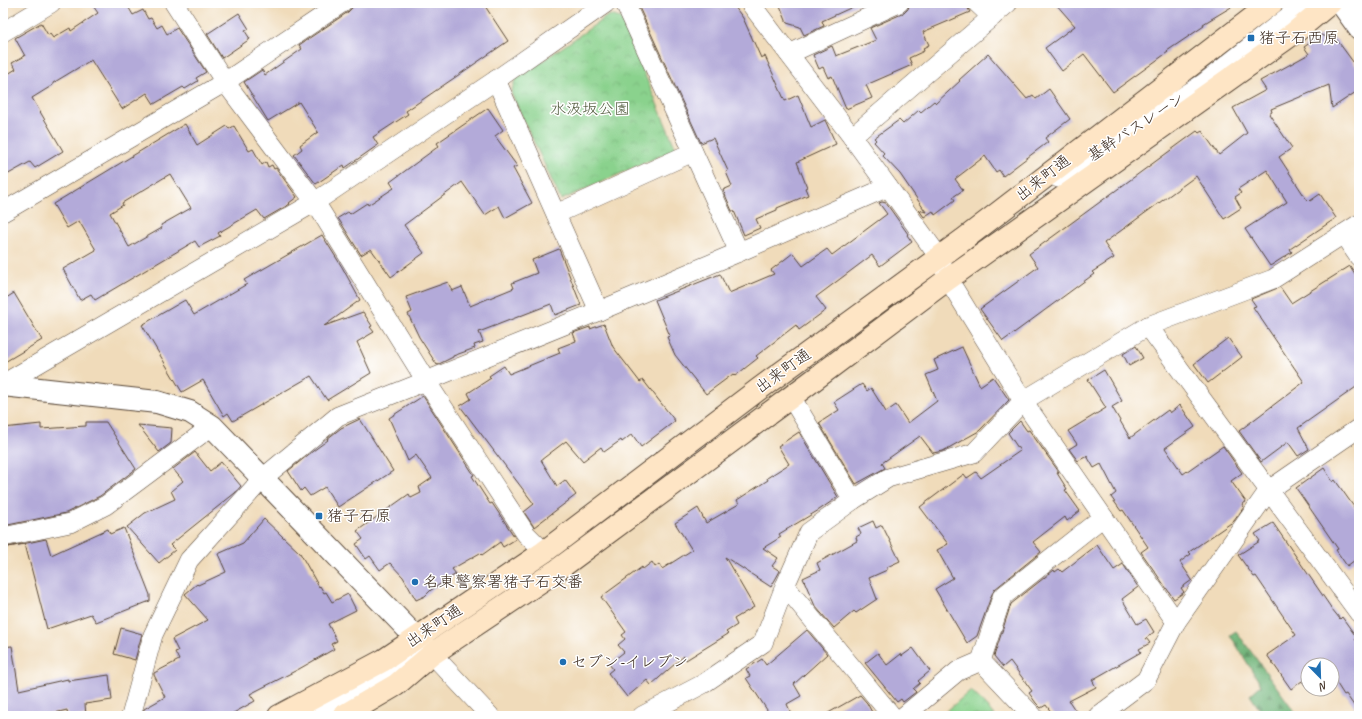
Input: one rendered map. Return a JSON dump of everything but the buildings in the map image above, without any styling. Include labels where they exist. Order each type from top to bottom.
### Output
[{"type":"main road","name":"出来町通","points":[[278,716],[384,660],[544,552],[759,389],[963,240],[1272,3]]},
{"type":"main road","name":"出来町通","points":[[343,716],[396,685],[432,654],[556,571],[948,279],[1294,33],[1330,3]]},
{"type":"street","points":[[3,32],[52,3]]},
{"type":"street","points":[[174,3],[225,82],[315,202],[426,381],[526,534],[544,552]]},
{"type":"street","points":[[3,212],[225,82],[342,3]]},
{"type":"street","points":[[3,384],[315,202],[496,80],[606,3]]},
{"type":"street","points":[[625,3],[739,252]]},
{"type":"street","points":[[750,3],[852,137],[939,258],[948,279],[1023,401],[1176,622]]},
{"type":"street","points":[[789,54],[899,3]]},
{"type":"street","points":[[977,3],[992,17]]},
{"type":"street","points":[[852,137],[1008,3]]},
{"type":"street","name":"基幹バスレーン","points":[[963,240],[1204,83],[1289,16],[1300,3]]},
{"type":"street","points":[[1294,33],[1316,3]]},
{"type":"street","points":[[1341,3],[1359,28]]},
{"type":"street","points":[[496,80],[599,311]]},
{"type":"street","points":[[556,214],[693,152]]},
{"type":"street","points":[[127,715],[153,634],[189,560],[262,478],[338,416],[599,311],[888,187]]},
{"type":"street","points":[[642,716],[703,684],[763,643],[785,586],[809,532],[853,500],[888,478],[974,453],[1023,401],[1148,326],[1273,279],[1359,224]]},
{"type":"street","points":[[1343,234],[1359,257]]},
{"type":"street","points":[[1148,326],[1359,613]]},
{"type":"street","points":[[3,384],[157,402],[190,412],[212,426],[411,631],[490,716]]},
{"type":"street","points":[[791,397],[853,500]]},
{"type":"street","points":[[3,537],[70,523],[106,505],[212,426]]},
{"type":"street","points":[[1098,716],[1146,680],[1176,622],[1269,490],[1359,428]]},
{"type":"street","points":[[904,716],[958,671],[981,661],[1002,597],[1104,517]]},
{"type":"street","points":[[785,586],[892,716]]},
{"type":"street","points":[[307,716],[432,654]]},
{"type":"street","points":[[981,661],[1033,716]]},
{"type":"green space","name":"水汲坂公園","points":[[609,15],[621,18],[676,149],[561,200],[511,93],[515,80]]},
{"type":"green space","points":[[1236,631],[1298,716],[1264,716],[1250,695],[1261,685],[1230,635]]},
{"type":"green space","points":[[971,690],[995,716],[941,716]]},
{"type":"place","name":"猪子石西原","points":[[1251,38]]},
{"type":"place","name":"猪子石原","points":[[319,516]]},
{"type":"place","name":"名東警察署猪子石交番","points":[[415,582]]},
{"type":"place","name":"セブン-イレブン","points":[[563,662]]}]
